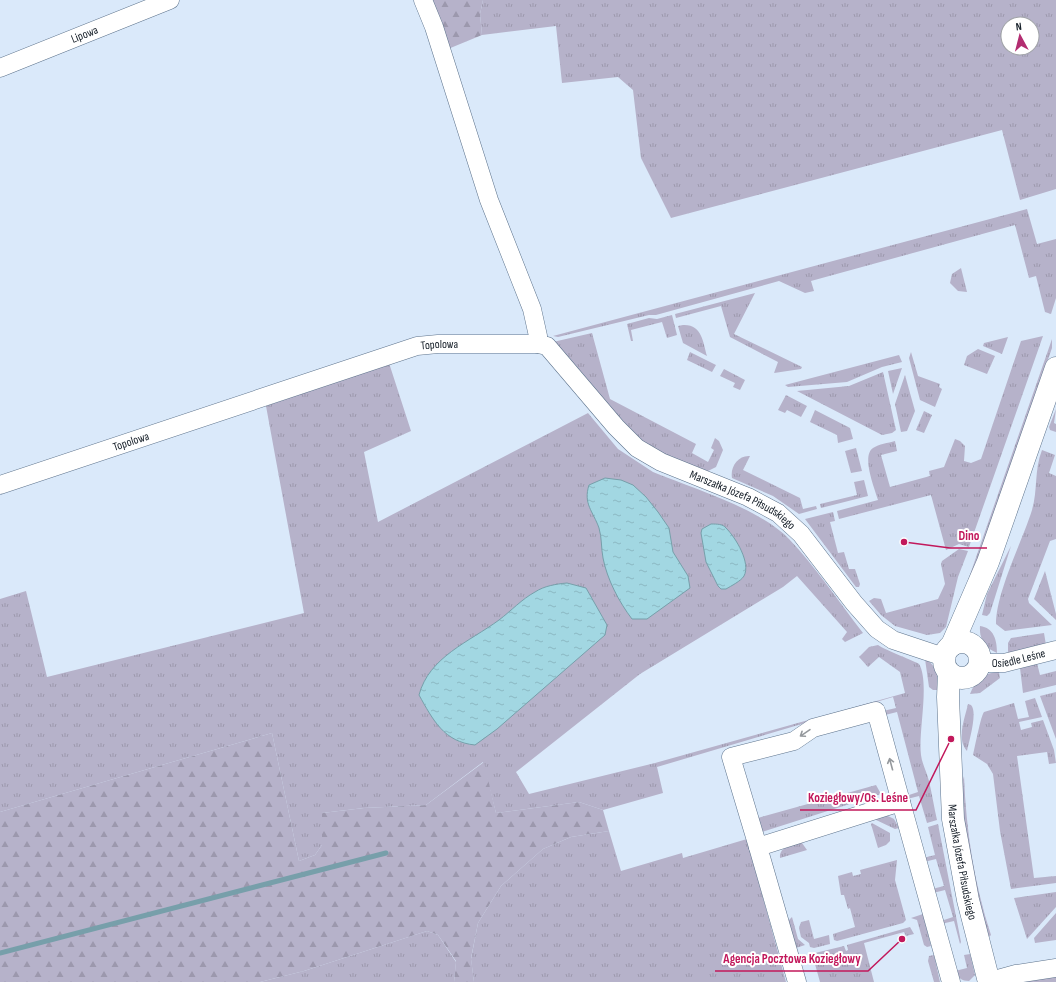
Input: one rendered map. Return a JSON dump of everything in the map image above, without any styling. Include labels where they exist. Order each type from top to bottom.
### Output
[{"type":"street","name":"Lipowa","points":[[0,68],[170,0]]},
{"type":"street","points":[[423,0],[434,27],[489,200],[532,309],[538,336],[538,344]]},
{"type":"street","name":"Topolowa","points":[[0,484],[417,346],[438,344],[538,344]]},
{"type":"street","name":"Marszałka Józefa Piłsudskiego","points":[[538,344],[547,346],[616,427],[638,448],[661,462],[748,497],[778,513],[794,526],[809,543],[854,603],[877,629],[893,640],[962,661]]},
{"type":"street","name":"Marszałka Józefa Piłsudskiego","points":[[988,982],[968,900],[957,846],[952,798],[951,739],[948,697],[974,635],[988,562],[1056,368]]},
{"type":"street","name":"Osiedle Leśne","points":[[962,661],[1004,664],[1056,650]]},
{"type":"street","points":[[797,982],[731,757],[794,741],[813,728],[876,711],[951,982]]},
{"type":"street","points":[[758,847],[901,802]]},
{"type":"street","points":[[988,982],[1016,974],[1056,968]]},
{"type":"green space","points":[[430,0],[483,0],[480,14],[482,35],[448,49]]},
{"type":"green space","points":[[483,0],[1056,0],[1056,189],[1020,200],[1002,130],[671,218],[641,158],[633,90],[618,77],[562,83],[556,26],[482,35],[480,14]]},
{"type":"green space","points":[[1027,209],[1037,244],[1056,239],[1056,298],[1051,314],[1045,312],[1036,276],[1029,278],[1015,225],[811,281],[814,291],[805,293],[779,281],[656,315],[649,315],[558,337],[553,336]]},
{"type":"green space","points":[[961,268],[967,292],[958,291],[950,283],[952,274]]},
{"type":"green space","points":[[755,293],[734,334],[802,367],[801,369],[774,373],[778,362],[730,337],[721,306],[676,318],[675,314]]},
{"type":"green space","points":[[672,315],[677,335],[667,338],[662,322],[631,330],[633,341],[631,341],[627,324],[649,318],[657,319]]},
{"type":"green space","points":[[683,325],[694,327],[698,331],[703,340],[707,356],[683,343],[678,326]]},
{"type":"green space","points":[[592,333],[610,399],[696,444],[692,453],[708,462],[714,450],[711,448],[715,438],[719,441],[723,450],[716,467],[706,472],[669,458],[640,441],[553,342]]},
{"type":"green space","points":[[1043,336],[969,547],[959,544],[946,550],[931,495],[839,519],[837,511],[878,500],[870,473],[868,458],[873,448],[895,441],[897,451],[881,455],[890,487],[930,476],[929,471],[944,467],[955,439],[960,441],[965,446],[964,461],[971,463],[981,459],[1021,341]]},
{"type":"green space","points":[[1008,337],[1002,354],[983,346],[984,343]]},
{"type":"green space","points":[[1052,339],[1052,348],[977,565],[965,589]]},
{"type":"green space","points":[[978,349],[995,356],[987,374],[964,365],[967,356]]},
{"type":"green space","points":[[690,352],[716,365],[712,372],[687,360]]},
{"type":"green space","points":[[911,352],[918,376],[940,384],[939,387],[942,389],[935,407],[920,400],[909,358]]},
{"type":"green space","points":[[899,355],[902,362],[882,367],[847,382],[788,387],[785,385]]},
{"type":"green space","points":[[389,363],[411,431],[364,452],[378,522],[588,413],[618,449],[653,472],[725,500],[761,518],[777,528],[789,539],[827,584],[863,633],[845,642],[842,639],[847,632],[797,576],[783,587],[640,674],[516,772],[529,794],[655,763],[905,693],[900,672],[879,657],[868,667],[859,657],[869,647],[878,645],[919,664],[922,672],[924,695],[921,755],[929,781],[937,820],[927,823],[919,796],[907,799],[906,796],[918,792],[897,712],[885,715],[883,711],[896,708],[893,697],[657,767],[663,793],[603,810],[579,802],[496,813],[483,762],[426,805],[364,808],[322,813],[322,845],[315,855],[299,861],[272,733],[0,812],[0,599],[26,591],[47,677],[304,613],[266,406]]},
{"type":"green space","points":[[902,368],[893,394],[888,371]]},
{"type":"green space","points":[[724,369],[745,380],[740,390],[733,387],[735,383],[720,376]]},
{"type":"green space","points":[[883,372],[896,430],[892,433],[882,435],[797,391],[849,386]]},
{"type":"green space","points":[[905,375],[915,411],[907,431],[901,432],[895,404]]},
{"type":"green space","points":[[786,395],[807,406],[801,417],[787,410],[785,413],[778,410]]},
{"type":"green space","points":[[1056,409],[1054,423],[1056,424],[1056,432],[1050,430],[1049,427]]},
{"type":"green space","points":[[815,410],[850,428],[853,439],[838,443],[837,435],[810,422]]},
{"type":"green space","points":[[924,411],[932,415],[924,433],[916,430]]},
{"type":"green space","points":[[856,448],[862,471],[851,473],[845,451]]},
{"type":"green space","points":[[1042,450],[1055,455],[1049,473],[1056,476],[1056,539],[1050,541],[1028,599],[1029,603],[1052,625],[1005,631],[996,624],[997,611],[1010,567],[1032,510],[1038,465]]},
{"type":"green space","points":[[750,456],[743,470],[800,498],[803,509],[816,506],[817,509],[799,514],[773,496],[732,478],[732,470],[736,462],[742,457]]},
{"type":"green space","points":[[864,480],[868,496],[821,508],[820,504],[857,495],[854,482]]},
{"type":"green space","points":[[833,512],[835,521],[830,522],[838,553],[844,552],[849,569],[855,569],[860,584],[859,587],[856,587],[805,519]]},
{"type":"green space","points":[[1011,546],[990,613],[987,616],[982,615],[987,594]]},
{"type":"green space","points":[[959,549],[968,551],[958,577],[946,627],[940,633],[927,635],[895,626],[881,615],[869,601],[874,598],[881,599],[886,613],[938,599],[945,584],[941,564],[942,561]]},
{"type":"green space","points":[[1045,571],[1056,614],[1056,620],[1034,599]]},
{"type":"green space","points":[[980,626],[989,629],[994,635],[997,653],[986,646],[982,639]]},
{"type":"green space","points":[[1044,633],[1046,645],[1008,653],[1008,643],[1011,638]]},
{"type":"green space","points":[[925,659],[935,668],[937,690],[933,690],[929,687]]},
{"type":"green space","points":[[1037,663],[1040,675],[1056,671],[1056,685],[1023,693],[1020,668]]},
{"type":"green space","points":[[994,672],[999,672],[1000,678],[980,693],[970,694],[981,678]]},
{"type":"green space","points":[[1056,692],[1056,739],[1040,696]]},
{"type":"green space","points":[[1035,698],[1042,717],[1019,722],[1021,730],[1032,727],[1031,723],[1043,720],[1054,750],[1056,763],[1049,764],[1047,752],[1017,756],[1034,878],[1056,876],[1056,883],[1011,889],[1000,831],[993,774],[987,764],[973,755],[984,712],[1014,703],[1018,719],[1029,717],[1025,701]]},
{"type":"green space","points":[[968,704],[971,705],[974,714],[967,751],[962,741],[962,728]]},
{"type":"green space","points":[[272,733],[299,861],[315,855],[322,845],[322,813],[364,808],[426,805],[484,762],[496,813],[579,802],[603,810],[609,831],[571,837],[543,849],[501,886],[478,923],[471,958],[474,982],[454,982],[456,961],[438,935],[427,931],[304,971],[260,982],[0,982],[0,812]]},
{"type":"green space","points":[[964,776],[972,856],[980,896],[991,935],[989,937],[979,903],[965,831],[962,809]]},
{"type":"green space","points":[[876,785],[881,794],[762,832],[754,819]]},
{"type":"green space","points":[[886,815],[894,819],[899,828],[895,829],[872,818]]},
{"type":"green space","points":[[872,823],[890,833],[890,841],[886,845],[878,848],[871,824]]},
{"type":"green space","points":[[938,824],[961,942],[960,944],[954,921],[941,924],[941,921],[953,917],[945,890],[933,893],[932,889],[944,886],[936,859],[924,862],[923,858],[935,855],[928,827]]},
{"type":"green space","points":[[609,831],[621,871],[682,853],[683,858],[747,839],[786,982],[474,982],[471,959],[478,923],[501,886],[543,849],[571,837]]},
{"type":"green space","points":[[802,843],[807,850],[780,858],[780,854],[784,849],[791,845]]},
{"type":"green space","points":[[897,860],[895,880],[906,920],[903,923],[837,941],[834,940],[833,934],[855,927],[850,908],[848,909],[844,895],[841,895],[838,876],[852,872],[853,876],[861,874],[860,870]]},
{"type":"green space","points":[[1056,892],[1056,907],[1027,939],[1014,898]]},
{"type":"green space","points":[[1056,913],[1056,940],[1035,943],[1034,938]]},
{"type":"green space","points":[[923,914],[931,946],[927,947],[924,945],[917,920],[911,918]]},
{"type":"green space","points":[[792,917],[798,939],[805,945],[793,949],[788,921]]},
{"type":"green space","points":[[809,920],[814,939],[829,935],[830,944],[814,948],[810,947],[809,943],[801,937],[799,928],[801,922]]},
{"type":"green space","points":[[910,927],[914,934],[906,936],[904,932],[864,943],[874,982],[820,982],[813,957],[815,953],[844,946],[846,951],[848,950],[847,945]]},
{"type":"green space","points":[[427,931],[438,935],[456,962],[454,982],[260,982],[304,971]]},
{"type":"green space","points":[[970,954],[975,975],[969,981],[962,980],[957,976],[955,971],[967,968],[964,955]]},
{"type":"green space","points":[[934,955],[940,982],[934,982],[928,961],[929,956]]},
{"type":"green space","points":[[1056,975],[1056,982],[1022,982]]},
{"type":"water","points":[[605,478],[621,480],[633,485],[646,497],[669,528],[673,552],[688,576],[690,588],[647,619],[632,619],[614,590],[607,574],[602,554],[599,528],[587,497],[589,485]]},
{"type":"water","points":[[711,524],[720,524],[730,532],[738,544],[746,564],[746,571],[743,578],[726,589],[721,589],[718,586],[706,562],[701,533],[702,529]]},
{"type":"water","points":[[567,583],[586,588],[607,625],[605,635],[497,729],[475,745],[464,743],[447,734],[429,713],[419,695],[424,682],[432,670],[441,660],[463,643],[499,620],[530,595],[546,587]]},
{"type":"waterway","points":[[0,953],[386,853]]},
{"type":"place","name":"Dino","points":[[904,542]]},
{"type":"place","name":"Koziegłowy/Os. Leśne","points":[[951,739]]},
{"type":"place","name":"Agencja Pocztowa Koziegłowy","points":[[902,939]]}]
